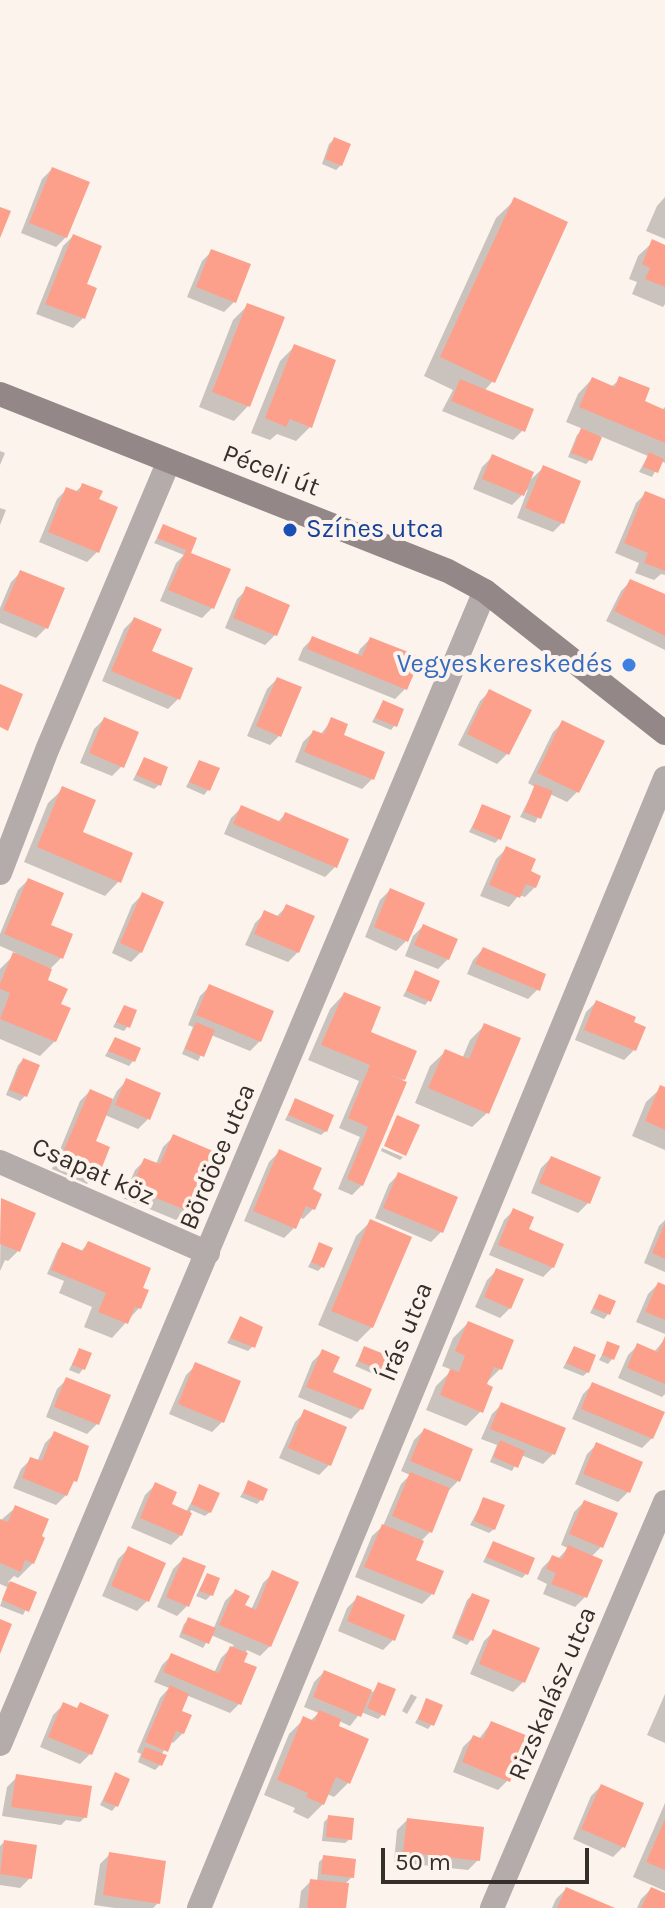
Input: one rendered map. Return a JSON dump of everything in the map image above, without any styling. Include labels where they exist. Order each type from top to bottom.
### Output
[{"type":"main road","name":"Péceli út","points":[[0,394],[448,571],[485,591],[665,733]]},
{"type":"street","points":[[0,873],[47,750],[169,461]]},
{"type":"street","name":"Bördöce utca","points":[[0,1744],[485,591]]},
{"type":"street","name":"Írás utca","points":[[199,1908],[665,778]]},
{"type":"street","name":"Csapat köz","points":[[0,1162],[208,1253]]},
{"type":"street","name":"Rizskalász utca","points":[[492,1908],[665,1502]]},
{"type":"building","points":[[334,137],[351,144],[342,166],[325,159]]},
{"type":"building","points":[[52,167],[90,182],[67,238],[29,223]]},
{"type":"building","points":[[514,197],[568,222],[495,383],[440,357]]},
{"type":"building","points":[[0,207],[11,211],[0,238]]},
{"type":"building","points":[[73,234],[102,246],[87,284],[97,288],[85,319],[45,304]]},
{"type":"building","points":[[652,239],[665,245],[665,287],[645,279],[650,268],[642,264]]},
{"type":"building","points":[[211,249],[251,264],[236,303],[196,287]]},
{"type":"building","points":[[247,303],[285,317],[250,407],[212,392]]},
{"type":"building","points":[[294,344],[336,360],[312,428],[290,419],[286,427],[265,418]]},
{"type":"building","points":[[619,376],[650,388],[645,401],[665,410],[665,443],[579,407],[592,377],[615,387]]},
{"type":"building","points":[[460,379],[534,409],[525,432],[451,401]]},
{"type":"building","points":[[581,428],[602,437],[592,461],[571,453]]},
{"type":"building","points":[[649,452],[664,459],[658,473],[643,467]]},
{"type":"building","points":[[492,454],[534,472],[524,496],[482,479]]},
{"type":"building","points":[[543,465],[581,481],[564,524],[525,508]]},
{"type":"building","points":[[82,483],[103,491],[99,499],[118,507],[99,553],[48,532],[66,487],[79,492]]},
{"type":"building","points":[[645,491],[665,499],[665,571],[644,563],[648,553],[624,543]]},
{"type":"building","points":[[163,524],[197,538],[191,553],[231,569],[214,609],[168,590],[186,550],[157,538]]},
{"type":"building","points":[[20,570],[65,588],[48,629],[3,610]]},
{"type":"building","points":[[630,579],[665,594],[665,636],[614,611]]},
{"type":"building","points":[[246,586],[290,605],[277,636],[233,618]]},
{"type":"building","points":[[134,617],[162,629],[152,651],[193,668],[180,700],[111,671]]},
{"type":"building","points":[[312,636],[362,656],[370,637],[421,657],[407,690],[307,649]]},
{"type":"building","points":[[277,677],[302,687],[281,737],[256,726]]},
{"type":"building","points":[[0,684],[23,694],[8,731],[0,727]]},
{"type":"building","points":[[489,689],[532,710],[509,755],[467,734]]},
{"type":"building","points":[[383,700],[404,709],[397,727],[375,718]]},
{"type":"building","points":[[104,717],[139,732],[124,768],[89,753]]},
{"type":"building","points":[[331,717],[348,724],[344,735],[385,752],[374,780],[304,752],[313,730],[324,734]]},
{"type":"building","points":[[562,720],[605,741],[579,793],[537,773]]},
{"type":"building","points":[[144,757],[168,767],[161,786],[136,775]]},
{"type":"building","points":[[199,760],[220,768],[210,791],[189,782]]},
{"type":"building","points":[[535,784],[553,791],[541,819],[524,812]]},
{"type":"building","points":[[62,786],[96,800],[83,832],[133,853],[121,883],[37,847]]},
{"type":"building","points":[[482,804],[511,816],[501,840],[472,828]]},
{"type":"building","points":[[241,805],[281,822],[285,812],[349,839],[337,868],[233,824]]},
{"type":"building","points":[[506,846],[536,859],[531,871],[541,876],[536,888],[526,884],[520,898],[489,885]]},
{"type":"building","points":[[28,878],[64,893],[51,925],[73,934],[63,959],[4,934]]},
{"type":"building","points":[[390,888],[425,903],[408,942],[374,927]]},
{"type":"building","points":[[142,892],[164,902],[142,953],[120,943]]},
{"type":"building","points":[[286,904],[315,916],[299,953],[254,934],[264,910],[280,917]]},
{"type":"building","points":[[423,924],[458,939],[449,960],[414,945]]},
{"type":"building","points":[[483,947],[546,974],[540,991],[475,964]]},
{"type":"building","points":[[13,952],[52,969],[48,980],[68,989],[61,1004],[71,1008],[56,1042],[0,1019],[10,993],[0,989],[0,984]]},
{"type":"building","points":[[415,970],[440,981],[431,1002],[406,991]]},
{"type":"building","points":[[209,984],[274,1011],[261,1042],[196,1015]]},
{"type":"building","points":[[344,992],[381,1007],[371,1032],[417,1051],[405,1080],[387,1074],[407,1082],[363,1186],[347,1179],[368,1127],[348,1118],[370,1065],[321,1045]]},
{"type":"building","points":[[596,1000],[636,1017],[634,1022],[646,1027],[636,1051],[584,1030]]},
{"type":"building","points":[[124,1005],[137,1010],[130,1028],[116,1022]]},
{"type":"building","points":[[196,1022],[215,1030],[204,1057],[185,1049]]},
{"type":"building","points":[[484,1023],[521,1038],[489,1114],[428,1088],[445,1049],[469,1059]]},
{"type":"building","points":[[115,1037],[141,1048],[135,1062],[108,1051]]},
{"type":"building","points":[[23,1058],[40,1065],[27,1097],[9,1090]]},
{"type":"building","points":[[126,1078],[161,1093],[150,1120],[115,1105]]},
{"type":"building","points":[[660,1085],[665,1087],[665,1130],[645,1121]]},
{"type":"building","points":[[90,1089],[113,1099],[96,1141],[110,1147],[99,1175],[60,1159]]},
{"type":"building","points":[[295,1098],[334,1115],[327,1132],[288,1115]]},
{"type":"building","points":[[397,1115],[420,1125],[406,1156],[384,1146]]},
{"type":"building","points":[[173,1134],[213,1151],[188,1211],[131,1188],[144,1158],[160,1164]]},
{"type":"building","points":[[279,1149],[322,1168],[313,1189],[322,1194],[315,1210],[306,1206],[296,1229],[253,1211]]},
{"type":"building","points":[[551,1156],[601,1177],[590,1204],[539,1183]]},
{"type":"building","points":[[398,1172],[458,1197],[443,1233],[383,1208]]},
{"type":"building","points":[[1,1198],[36,1213],[20,1252],[0,1244]]},
{"type":"building","points":[[513,1208],[534,1217],[529,1229],[564,1244],[554,1268],[498,1245]]},
{"type":"building","points":[[370,1219],[412,1237],[373,1328],[331,1311]]},
{"type":"building","points":[[665,1223],[665,1259],[652,1253]]},
{"type":"building","points":[[88,1241],[151,1268],[143,1288],[149,1290],[141,1309],[135,1307],[128,1324],[98,1312],[106,1293],[51,1270],[62,1242],[83,1251]]},
{"type":"building","points":[[319,1242],[333,1248],[324,1268],[311,1262]]},
{"type":"building","points":[[496,1268],[524,1279],[511,1309],[484,1297]]},
{"type":"building","points":[[658,1282],[665,1285],[665,1320],[645,1312]]},
{"type":"building","points":[[599,1294],[616,1301],[610,1315],[593,1308]]},
{"type":"building","points":[[240,1316],[263,1327],[255,1348],[230,1338]]},
{"type":"building","points":[[468,1321],[514,1340],[502,1370],[494,1367],[487,1384],[493,1387],[483,1413],[440,1395],[450,1369],[459,1372],[465,1356],[455,1351]]},
{"type":"building","points":[[665,1336],[665,1384],[627,1368],[637,1343],[658,1352]]},
{"type":"building","points":[[607,1341],[620,1346],[614,1360],[602,1355]]},
{"type":"building","points":[[364,1346],[389,1356],[382,1371],[358,1361]]},
{"type":"building","points":[[574,1346],[596,1355],[589,1373],[566,1363]]},
{"type":"building","points":[[79,1348],[92,1353],[85,1370],[72,1365]]},
{"type":"building","points":[[322,1349],[340,1357],[333,1372],[372,1389],[363,1410],[306,1387]]},
{"type":"building","points":[[195,1362],[241,1381],[224,1423],[178,1404]]},
{"type":"building","points":[[66,1377],[111,1395],[99,1425],[54,1407]]},
{"type":"building","points":[[592,1382],[665,1412],[653,1439],[581,1409]]},
{"type":"building","points":[[501,1402],[566,1428],[555,1455],[490,1429]]},
{"type":"building","points":[[304,1409],[347,1427],[331,1466],[288,1448]]},
{"type":"building","points":[[424,1428],[473,1449],[460,1482],[410,1461]]},
{"type":"building","points":[[54,1431],[89,1446],[77,1482],[74,1481],[67,1496],[22,1478],[30,1457],[42,1461]]},
{"type":"building","points":[[500,1440],[525,1451],[518,1468],[493,1457]]},
{"type":"building","points":[[596,1442],[643,1462],[630,1493],[583,1474]]},
{"type":"building","points":[[410,1472],[450,1488],[432,1533],[392,1516]]},
{"type":"building","points":[[248,1480],[268,1489],[263,1501],[243,1493]]},
{"type":"building","points":[[155,1482],[177,1492],[172,1504],[192,1513],[182,1536],[140,1518]]},
{"type":"building","points":[[199,1484],[220,1493],[211,1513],[191,1504]]},
{"type":"building","points":[[483,1497],[505,1505],[495,1530],[474,1521]]},
{"type":"building","points":[[584,1500],[618,1513],[603,1548],[569,1534]]},
{"type":"building","points":[[15,1505],[49,1519],[34,1564],[25,1560],[21,1572],[0,1563],[0,1519],[8,1522]]},
{"type":"building","points":[[382,1524],[424,1541],[416,1560],[444,1571],[434,1595],[364,1567]]},
{"type":"building","points":[[493,1541],[535,1558],[528,1575],[486,1557]]},
{"type":"building","points":[[568,1545],[603,1560],[587,1598],[551,1584],[556,1573],[546,1569],[552,1555],[562,1559]]},
{"type":"building","points":[[128,1546],[166,1563],[149,1602],[111,1586]]},
{"type":"building","points":[[183,1557],[206,1566],[189,1607],[166,1597]]},
{"type":"building","points":[[272,1570],[299,1582],[271,1647],[219,1625],[235,1589],[250,1596],[245,1605],[256,1610]]},
{"type":"building","points":[[207,1573],[220,1578],[213,1596],[199,1591]]},
{"type":"building","points":[[10,1581],[37,1592],[29,1612],[2,1600]]},
{"type":"building","points":[[472,1593],[490,1600],[473,1641],[455,1634]]},
{"type":"building","points":[[357,1595],[405,1615],[395,1641],[347,1621]]},
{"type":"building","points":[[188,1617],[216,1628],[209,1644],[182,1633]]},
{"type":"building","points":[[0,1619],[12,1624],[0,1654]]},
{"type":"building","points":[[493,1629],[540,1648],[525,1683],[479,1664]]},
{"type":"building","points":[[230,1646],[248,1653],[244,1662],[257,1667],[241,1705],[163,1672],[171,1653],[219,1673]]},
{"type":"building","points":[[324,1670],[372,1690],[361,1717],[313,1697]]},
{"type":"building","points":[[378,1682],[396,1689],[385,1716],[367,1708]]},
{"type":"building","points":[[170,1685],[189,1694],[182,1711],[192,1715],[184,1734],[176,1731],[168,1752],[145,1742]]},
{"type":"building","points":[[426,1698],[443,1705],[434,1726],[418,1719]]},
{"type":"building","points":[[63,1702],[77,1708],[80,1702],[109,1715],[92,1755],[48,1737]]},
{"type":"building","points":[[319,1710],[341,1719],[339,1726],[369,1739],[350,1784],[336,1777],[324,1805],[306,1797],[308,1793],[277,1780],[303,1716],[314,1721]]},
{"type":"building","points":[[491,1721],[528,1736],[510,1782],[462,1762],[473,1735],[483,1739]]},
{"type":"building","points":[[145,1747],[167,1755],[162,1766],[141,1757]]},
{"type":"building","points":[[115,1772],[130,1779],[118,1807],[103,1801]]},
{"type":"building","points":[[16,1774],[92,1786],[87,1818],[11,1807]]},
{"type":"building","points":[[601,1784],[644,1803],[625,1848],[581,1829]]},
{"type":"building","points":[[328,1815],[354,1818],[352,1840],[326,1837]]},
{"type":"building","points":[[407,1818],[484,1827],[480,1861],[403,1852]]},
{"type":"building","points":[[665,1819],[665,1870],[646,1862]]},
{"type":"building","points":[[4,1840],[37,1845],[32,1879],[0,1874]]},
{"type":"building","points":[[109,1852],[166,1861],[160,1904],[103,1895]]},
{"type":"building","points":[[323,1855],[356,1859],[354,1878],[321,1874]]},
{"type":"building","points":[[310,1879],[349,1883],[346,1908],[307,1908]]},
{"type":"building","points":[[566,1887],[615,1908],[557,1908]]},
{"type":"building","points":[[651,1887],[665,1893],[665,1908],[641,1908]]},
{"type":"place","name":"Színes utca","points":[[290,530]]},
{"type":"place","name":"Vegyeskereskedés","points":[[629,665]]}]
